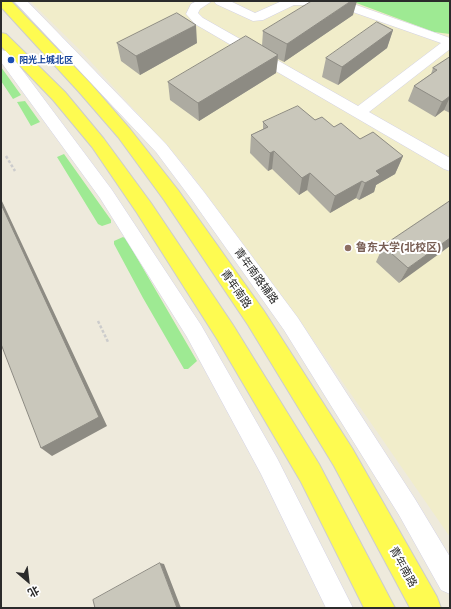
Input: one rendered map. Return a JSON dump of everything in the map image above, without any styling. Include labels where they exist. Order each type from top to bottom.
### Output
[{"type":"main road","name":"青年南路","points":[[3,1],[85,88],[124,133],[171,195],[256,318],[343,457],[426,608]]},
{"type":"main road","points":[[1,37],[59,96],[98,143],[144,208],[226,332],[310,473],[380,608]]},
{"type":"lane","name":"青年南路辅路","points":[[20,1],[161,148],[198,196],[291,324],[407,507],[450,581]]},
{"type":"lane","points":[[206,1],[195,8],[192,14],[199,21],[450,165]]},
{"type":"lane","points":[[230,3],[253,17],[259,17],[292,1],[334,1],[450,43]]},
{"type":"lane","points":[[358,113],[450,43]]},
{"type":"lane","points":[[1,54],[12,66],[106,194],[194,331],[269,466],[340,608]]},
{"type":"path","points":[[6,156],[15,171]]},
{"type":"path","points":[[98,321],[108,342]]},
{"type":"shaded area","name":"鲁东大学(北校区)","points":[[30,1],[450,1],[450,537],[305,328],[187,168],[82,52]]},
{"type":"green space","points":[[351,1],[450,1],[450,34],[434,32]]},
{"type":"green space","points":[[1,67],[21,95],[13,99],[1,81]]},
{"type":"green space","points":[[25,101],[40,122],[31,126],[17,102]]},
{"type":"green space","points":[[64,154],[111,220],[111,223],[102,226],[98,224],[57,157]]},
{"type":"green space","points":[[123,237],[126,239],[197,361],[188,369],[184,369],[114,244],[114,241]]},
{"type":"building","points":[[312,1],[351,1],[287,44],[263,31]]},
{"type":"building","points":[[177,13],[196,25],[136,56],[117,43]]},
{"type":"building","points":[[377,22],[393,30],[342,67],[326,58]]},
{"type":"building","points":[[246,36],[278,55],[198,103],[168,82]]},
{"type":"building","points":[[450,57],[450,96],[442,102],[414,86],[437,70],[433,68]]},
{"type":"building","points":[[298,106],[315,120],[322,117],[334,127],[341,123],[360,139],[373,132],[403,156],[376,171],[380,175],[365,183],[362,181],[335,196],[310,173],[302,178],[274,151],[270,153],[251,135],[268,127],[263,122]]},
{"type":"building","points":[[450,201],[450,238],[408,268],[383,246]]},
{"type":"building","points":[[1,204],[99,417],[41,448],[1,344]]},
{"type":"building","points":[[160,563],[177,608],[95,608],[93,600]]},
{"type":"place","name":"阳光上城北区","points":[[11,60]]},
{"type":"place","name":"鲁东大学(北校区)","points":[[348,248]]}]
